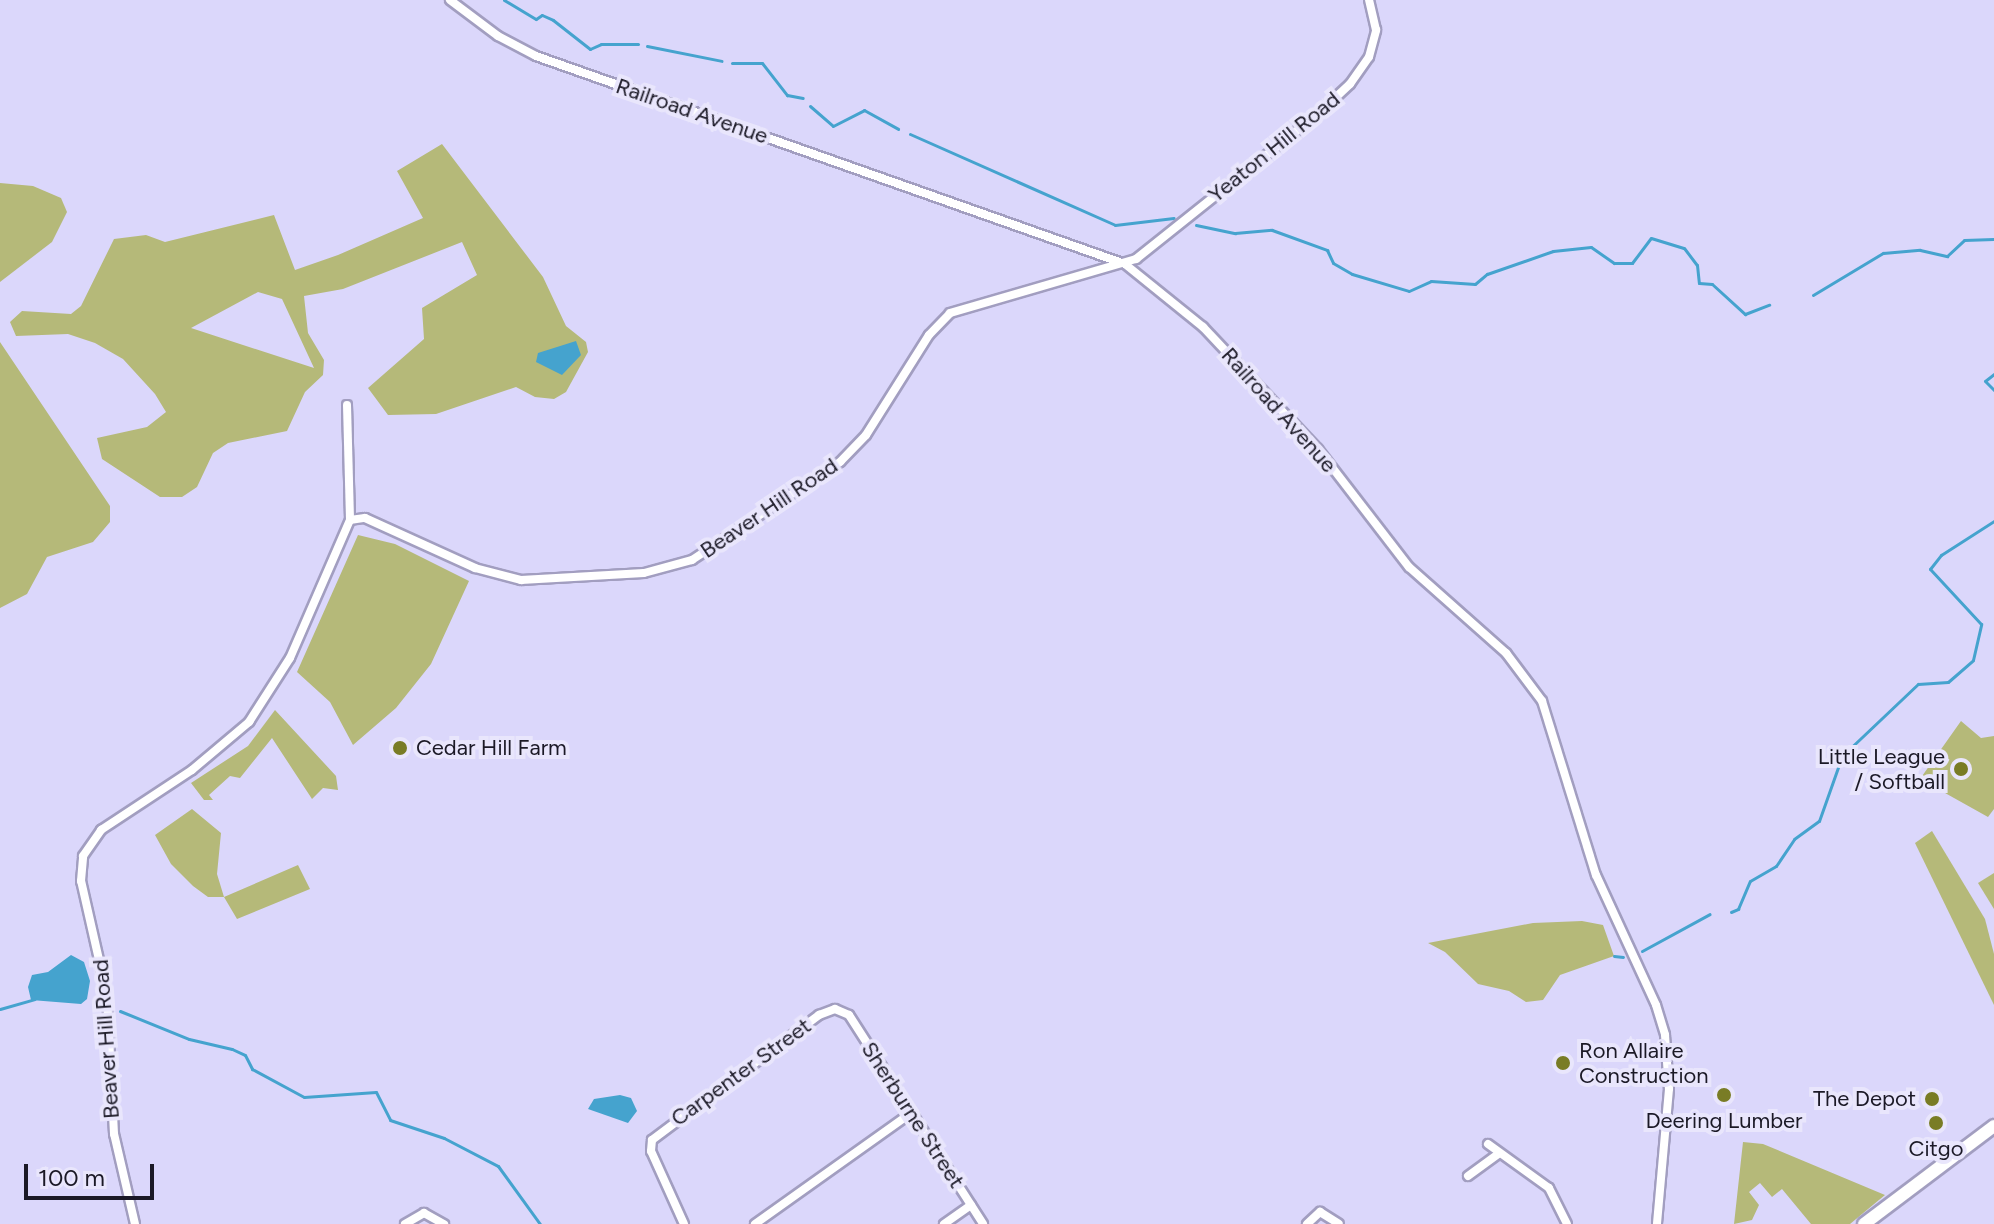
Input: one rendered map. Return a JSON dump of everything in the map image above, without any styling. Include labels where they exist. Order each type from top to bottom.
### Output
[{"type":"main road","points":[[1864,1224],[1994,1126]]},
{"type":"street","name":"Railroad Avenue","points":[[450,0],[498,36],[536,56],[1125,264],[1184,309],[1271,398],[1409,567],[1506,653],[1542,701],[1596,875],[1656,1005],[1665,1035],[1669,1089],[1657,1224]]},
{"type":"street","name":"Yeaton Hill Road","points":[[1125,264],[1147,252],[1350,84],[1373,47],[1376,22],[1369,0]]},
{"type":"street","name":"Beaver Hill Road","points":[[135,1224],[114,1134],[107,995],[81,881],[83,856],[101,830],[192,770],[249,722],[295,649],[350,520],[360,517],[383,524],[463,563],[507,578],[559,580],[674,566],[733,536],[840,462],[877,420],[929,335],[950,313],[1125,264]]},
{"type":"street","points":[[347,405],[350,520]]},
{"type":"street","name":"Sherburne Street","points":[[839,1010],[849,1015],[983,1224]]},
{"type":"street","name":"Carpenter Street","points":[[684,1224],[651,1145],[656,1134],[819,1015],[839,1010]]},
{"type":"street","points":[[758,1223],[911,1113]]},
{"type":"street","points":[[1488,1144],[1549,1188],[1567,1224]]},
{"type":"street","points":[[1468,1176],[1500,1153]]},
{"type":"street","points":[[944,1224],[971,1205]]},
{"type":"street","points":[[405,1224],[424,1213],[444,1224]]},
{"type":"street","points":[[1307,1224],[1318,1213],[1339,1224]]},
{"type":"green space","points":[[442,144],[543,277],[566,326],[586,342],[588,352],[566,392],[554,399],[535,397],[516,387],[436,414],[388,415],[368,388],[424,339],[422,308],[477,275],[462,242],[343,289],[304,296],[308,333],[324,360],[323,375],[305,392],[287,431],[228,443],[213,453],[197,487],[182,497],[160,497],[102,459],[97,438],[147,427],[166,412],[155,394],[123,359],[95,343],[68,334],[16,336],[10,322],[22,311],[71,314],[81,306],[114,239],[146,235],[165,242],[274,215],[295,270],[338,255],[423,218],[397,171]],"holes":[[[258,292],[282,299],[314,368],[191,328]]]},
{"type":"green space","points":[[0,183],[33,186],[61,198],[67,212],[52,242],[0,282]]},
{"type":"green space","points":[[0,342],[110,506],[110,522],[93,542],[47,557],[27,594],[0,608]]},
{"type":"green space","points":[[358,535],[395,544],[469,581],[431,664],[396,708],[353,745],[330,702],[297,672]]},
{"type":"green space","points":[[275,710],[336,776],[338,790],[323,788],[312,799],[272,738],[240,778],[230,776],[209,795],[213,800],[204,800],[191,783],[248,746]]},
{"type":"green space","name":"Little League / Softball","points":[[1961,721],[1981,738],[1994,736],[1994,809],[1988,817],[1920,779]]},
{"type":"green space","points":[[192,809],[221,833],[217,874],[224,897],[208,897],[193,886],[171,864],[155,835]]},
{"type":"green space","points":[[1932,831],[1985,919],[1994,954],[1994,1005],[1915,843]]},
{"type":"green space","points":[[298,865],[310,889],[237,919],[224,897]]},
{"type":"green space","points":[[1994,873],[1994,909],[1978,883]]},
{"type":"green space","points":[[1582,921],[1603,925],[1614,956],[1560,975],[1543,1000],[1526,1002],[1509,991],[1478,984],[1445,952],[1428,943],[1533,923]]},
{"type":"green space","points":[[1743,1142],[1763,1144],[1885,1195],[1850,1224],[1811,1224],[1782,1189],[1772,1197],[1760,1183],[1749,1192],[1759,1205],[1752,1220],[1734,1224]]},
{"type":"water","points":[[576,341],[581,355],[562,375],[536,362],[538,353]]},
{"type":"water","points":[[71,955],[84,962],[90,981],[87,999],[81,1004],[31,1000],[28,987],[32,975],[48,972]]},
{"type":"water","points":[[620,1095],[631,1098],[637,1111],[628,1123],[588,1109],[594,1099]]},
{"type":"waterway","points":[[504,0],[536,19],[542,15],[553,20],[590,49],[601,44],[638,44]]},
{"type":"waterway","points":[[647,46],[722,61]]},
{"type":"waterway","points":[[732,63],[762,63],[787,95],[803,98]]},
{"type":"waterway","points":[[810,106],[833,126],[864,110],[898,129]]},
{"type":"waterway","points":[[910,134],[1115,225],[1174,218]]},
{"type":"waterway","points":[[1196,225],[1235,233],[1272,230],[1327,250],[1333,263],[1352,274],[1409,291],[1431,281],[1475,284],[1487,274],[1553,251],[1591,247],[1614,263],[1632,263],[1651,238],[1684,248],[1697,265],[1699,283],[1712,284],[1745,314],[1769,305]]},
{"type":"waterway","points":[[1813,295],[1883,253],[1920,250],[1947,256],[1964,240],[1994,239]]},
{"type":"waterway","points":[[1994,374],[1985,381],[1994,390]]},
{"type":"waterway","points":[[1731,912],[1738,909],[1750,881],[1776,866],[1794,839],[1819,821],[1842,756],[1918,684],[1948,682],[1973,660],[1981,624],[1930,569],[1941,555],[1994,521]]},
{"type":"waterway","points":[[1642,951],[1710,914]]},
{"type":"waterway","points":[[1614,956],[1623,957]]},
{"type":"waterway","points":[[0,1009],[35,999]]},
{"type":"waterway","points":[[120,1011],[189,1039],[245,1055],[252,1069],[304,1097],[376,1092],[390,1120],[444,1138],[498,1166],[540,1224]]},
{"type":"place","name":"Cedar Hill Farm","points":[[400,748]]},
{"type":"place","name":"Little League / Softball","points":[[1961,769]]},
{"type":"place","name":"Ron Allaire Construction","points":[[1563,1063]]},
{"type":"place","name":"Deering Lumber","points":[[1724,1095]]},
{"type":"place","name":"The Depot","points":[[1932,1099]]},
{"type":"place","name":"Citgo","points":[[1936,1123]]}]
